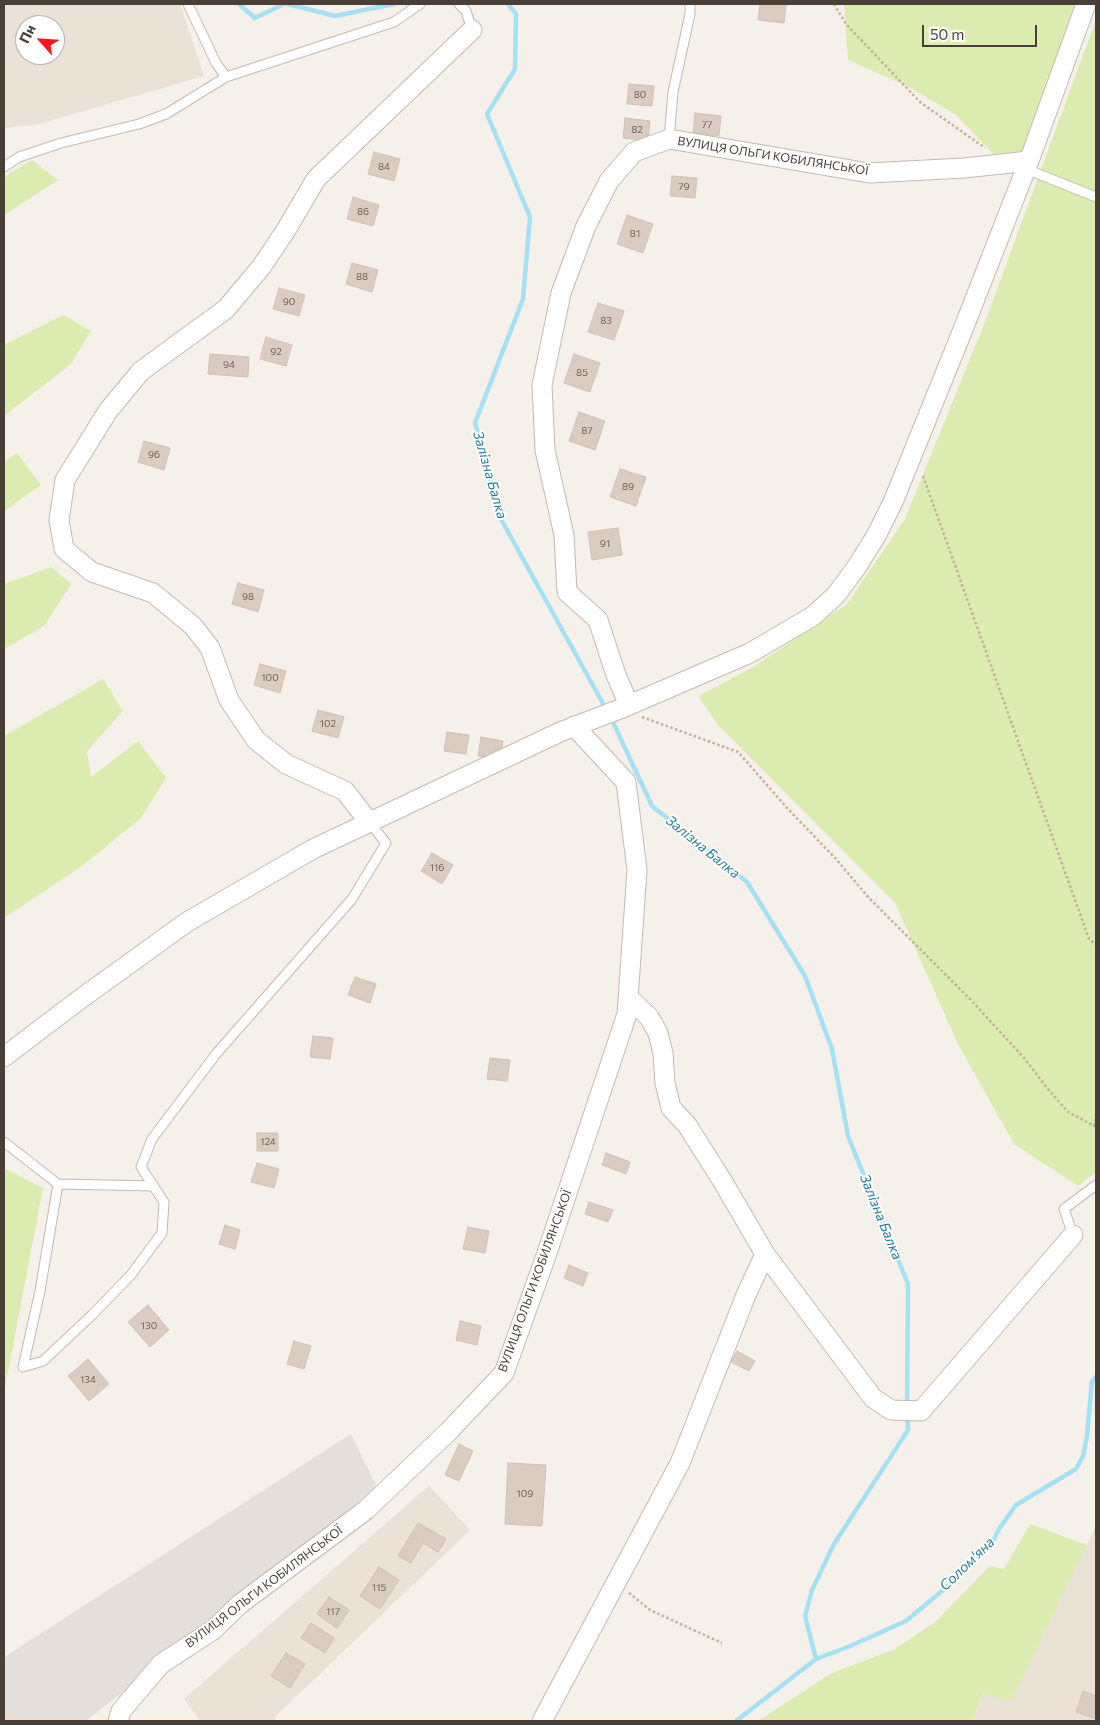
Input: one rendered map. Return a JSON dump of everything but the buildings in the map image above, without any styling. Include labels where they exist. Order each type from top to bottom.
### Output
[{"type":"street","points":[[4,1058],[79,1000],[187,922],[313,849],[576,726],[750,654],[783,635],[819,610],[836,595],[876,536],[893,502],[1027,165],[1086,4]]},
{"type":"street","points":[[369,822],[345,791],[286,764],[256,740],[229,700],[210,648],[193,626],[153,594],[92,572],[64,549],[59,520],[65,480],[108,411],[124,391],[141,371],[226,309],[262,266],[286,230],[316,178],[472,30]]},
{"type":"street","name":"ВУЛИЦЯ ОЛЬГИ КОБИЛЯНСЬКОЇ","points":[[622,708],[616,675],[598,620],[567,592],[564,535],[545,450],[542,385],[562,293],[586,226],[609,182],[634,152],[669,139],[869,173],[964,168],[1007,163],[1027,165]]},
{"type":"street","name":"ВУЛИЦЯ ОЛЬГИ КОБИЛЯНСЬКОЇ","points":[[118,1721],[121,1711],[161,1664],[213,1630],[240,1604],[366,1510],[448,1432],[504,1373],[547,1253],[627,1014],[637,870],[626,782],[576,726]]},
{"type":"street","points":[[628,997],[649,1017],[658,1034],[664,1053],[665,1083],[672,1108],[687,1125],[765,1254],[873,1398],[885,1407],[897,1411],[918,1412],[927,1404],[1073,1235]]},
{"type":"street","points":[[542,1721],[680,1463],[746,1295],[765,1254]]},
{"type":"lane","points":[[188,4],[216,63],[226,78]]},
{"type":"lane","points":[[4,167],[20,157],[61,143],[139,124],[166,114],[226,78],[394,22],[420,4]]},
{"type":"lane","points":[[459,4],[466,11],[472,30]]},
{"type":"lane","points":[[669,139],[673,92],[690,14],[690,4]]},
{"type":"lane","points":[[1027,165],[1096,197]]},
{"type":"lane","points":[[58,1184],[40,1291],[22,1367],[43,1361],[92,1315],[130,1276],[162,1233],[164,1202],[141,1167],[152,1139],[216,1054],[352,899],[386,843],[369,822]]},
{"type":"lane","points":[[4,1142],[58,1184],[154,1186]]},
{"type":"lane","points":[[1073,1235],[1064,1209],[1096,1185]]},
{"type":"path","points":[[834,4],[846,24],[920,102],[1007,163]]},
{"type":"path","points":[[914,451],[1089,939],[1096,945]]},
{"type":"path","points":[[622,708],[738,752],[869,898],[970,1000],[1025,1059],[1068,1112],[1095,1127],[1096,1118]]},
{"type":"path","points":[[616,1582],[650,1610],[722,1643]]},
{"type":"shaded area","points":[[4,4],[180,4],[204,76],[36,125],[4,128]]},
{"type":"shaded area","points":[[351,1434],[378,1489],[86,1721],[4,1721],[4,1657]]},
{"type":"shaded area","points":[[429,1486],[470,1530],[275,1717],[275,1721],[200,1721],[184,1699]]},
{"type":"shaded area","points":[[1096,1526],[1096,1721],[972,1721],[983,1693],[1011,1700]]},
{"type":"green space","points":[[844,4],[1076,4],[1022,153],[993,154],[956,115],[909,87],[848,60]]},
{"type":"green space","points":[[1096,20],[1096,1172],[1078,1186],[1014,1144],[958,1044],[895,903],[718,725],[698,696],[755,666],[847,604],[905,519],[985,322]]},
{"type":"green space","points":[[32,160],[58,180],[4,215],[4,177]]},
{"type":"green space","points":[[63,315],[91,331],[71,364],[4,416],[4,345]]},
{"type":"green space","points":[[17,453],[41,485],[4,511],[4,462]]},
{"type":"green space","points":[[51,567],[71,584],[44,626],[4,649],[4,584]]},
{"type":"green space","points":[[103,679],[123,711],[87,751],[91,777],[138,741],[166,778],[141,818],[82,866],[4,918],[4,736]]},
{"type":"green space","points":[[4,1168],[43,1188],[4,1393]]},
{"type":"green space","points":[[1030,1524],[1087,1545],[1011,1701],[983,1693],[972,1721],[758,1721],[832,1673],[895,1649],[935,1622],[990,1566],[1004,1569]]},
{"type":"waterway","name":"Залізна Балка","points":[[239,4],[255,18],[284,4]]},
{"type":"waterway","name":"Залізна Балка","points":[[288,4],[335,16],[394,4]]},
{"type":"waterway","name":"Залізна Балка","points":[[508,4],[516,14],[515,69],[487,114],[530,217],[523,299],[475,423],[502,521],[606,709]]},
{"type":"waterway","name":"Залізна Балка","points":[[611,718],[652,806],[747,882],[805,976],[832,1049],[848,1136],[908,1284],[907,1406]]},
{"type":"waterway","name":"Солом'яна","points":[[736,1721],[816,1659],[906,1621],[960,1576],[991,1545],[999,1529],[1016,1505],[1076,1469],[1083,1456],[1087,1436],[1092,1381],[1096,1377]]},
{"type":"waterway","name":"Залізна Балка","points":[[816,1659],[805,1616],[812,1590],[834,1544],[908,1430],[907,1414]]}]
